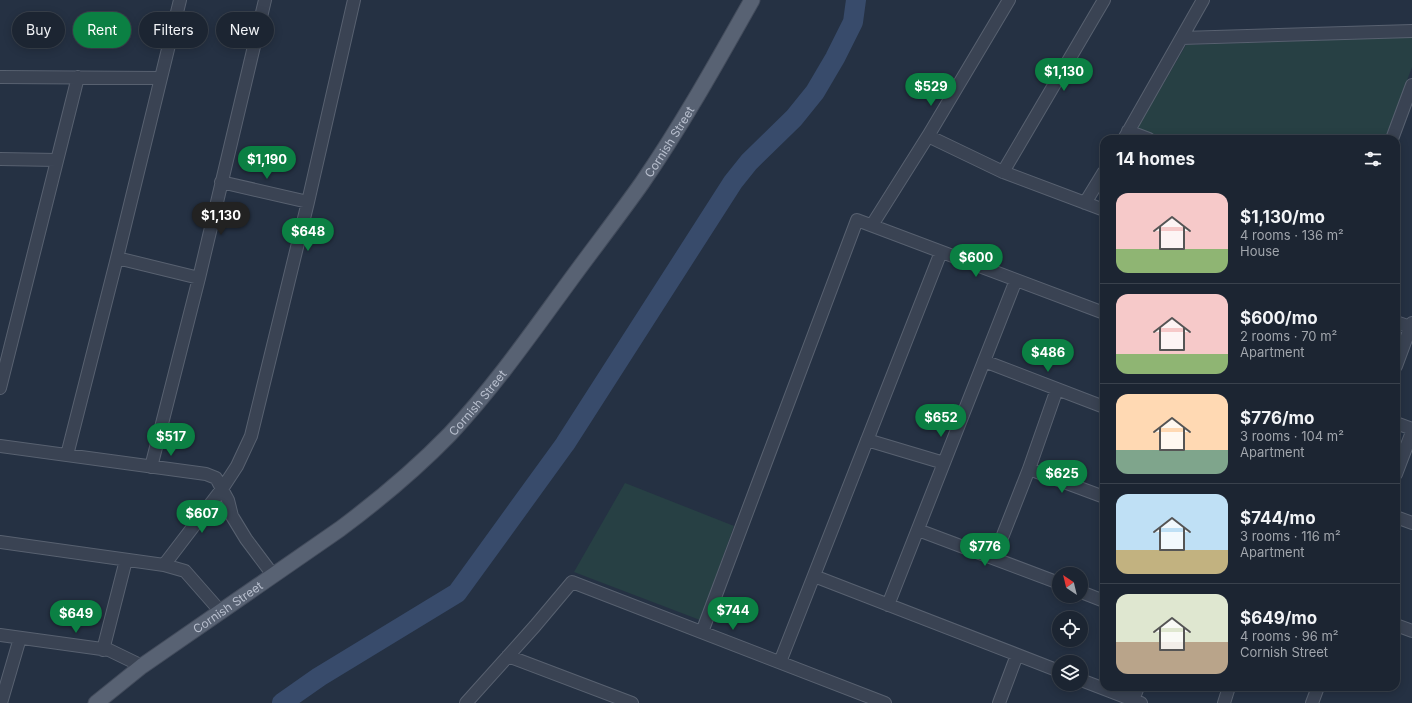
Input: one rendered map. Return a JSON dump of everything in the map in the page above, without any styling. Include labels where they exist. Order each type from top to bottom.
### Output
[{"type":"main road","name":"Cornish Street","points":[[96,703],[142,666],[340,530],[398,484],[446,438],[475,406],[521,348],[642,183],[697,96],[752,0]]},
{"type":"street","points":[[66,455],[117,258],[180,0]]},
{"type":"street","points":[[151,467],[199,278],[265,0]]},
{"type":"street","points":[[164,565],[222,489],[237,466],[251,436],[308,202],[354,0]]},
{"type":"street","points":[[872,225],[928,136],[1009,0]]},
{"type":"street","points":[[1003,172],[1104,0]]},
{"type":"street","points":[[1126,135],[1203,0]]},
{"type":"street","points":[[1182,38],[1412,31]]},
{"type":"street","points":[[0,76],[161,78]]},
{"type":"street","points":[[0,388],[3,363],[78,77]]},
{"type":"street","points":[[1393,135],[1412,85]]},
{"type":"street","points":[[928,136],[1003,172],[1100,208]]},
{"type":"street","points":[[0,159],[57,160]]},
{"type":"street","points":[[1086,203],[1100,179]]},
{"type":"street","points":[[221,182],[308,202]]},
{"type":"street","points":[[702,632],[857,220],[1100,312]]},
{"type":"street","points":[[780,662],[941,252]]},
{"type":"street","points":[[117,258],[199,278]]},
{"type":"street","points":[[888,605],[1016,280]]},
{"type":"street","points":[[1400,323],[1411,325],[1400,355]]},
{"type":"street","points":[[984,361],[1100,405]]},
{"type":"street","points":[[994,558],[1029,469],[1057,389]]},
{"type":"street","points":[[1400,424],[1412,429]]},
{"type":"street","points":[[1400,464],[1412,432]]},
{"type":"street","points":[[867,440],[944,463]]},
{"type":"street","points":[[0,446],[206,474],[216,478],[228,500],[232,516],[246,539],[273,575]]},
{"type":"street","points":[[1029,469],[1100,496]]},
{"type":"street","points":[[1400,518],[1412,523]]},
{"type":"street","points":[[918,530],[1052,580]]},
{"type":"street","points":[[0,542],[164,565],[185,571],[221,612]]},
{"type":"street","points":[[103,650],[126,560]]},
{"type":"street","points":[[814,576],[1052,668]]},
{"type":"street","points":[[466,703],[572,582],[780,662],[854,697],[885,703]]},
{"type":"street","points":[[1088,595],[1100,599]]},
{"type":"street","points":[[1400,626],[1412,631]]},
{"type":"street","points":[[0,635],[109,650],[142,666]]},
{"type":"street","points":[[1,703],[20,638]]},
{"type":"street","points":[[999,703],[1017,655]]},
{"type":"street","points":[[508,656],[632,703]]},
{"type":"street","points":[[1088,683],[1100,687]]},
{"type":"street","points":[[1110,691],[1137,701],[1138,691]]},
{"type":"street","points":[[1224,703],[1228,691]]},
{"type":"street","points":[[1312,703],[1316,691]]},
{"type":"green space","points":[[1412,37],[1412,67],[1386,135],[1154,135],[1137,129],[1186,45]]},
{"type":"green space","points":[[625,483],[734,526],[700,620],[574,572]]},
{"type":"waterway","points":[[282,703],[319,677],[457,593],[565,444],[733,182],[749,162],[794,118],[815,92],[835,58],[853,22],[856,0]]}]
